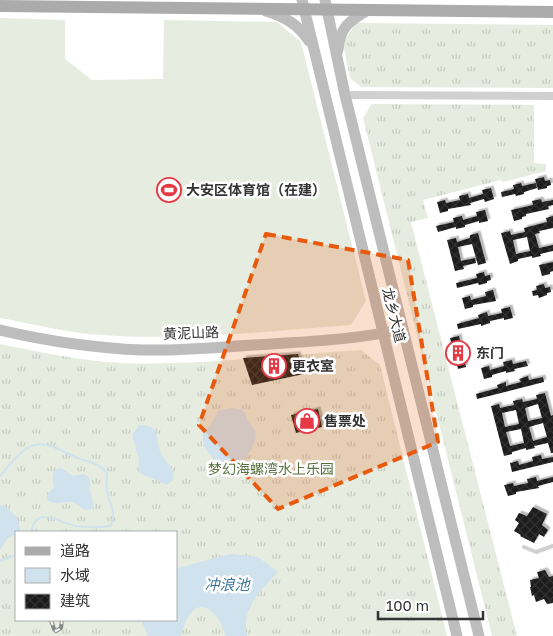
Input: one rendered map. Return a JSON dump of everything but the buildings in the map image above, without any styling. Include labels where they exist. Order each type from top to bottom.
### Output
[{"type":"main road","points":[[0,6],[52,3],[260,9],[326,5],[368,10],[553,12]]},
{"type":"main road","name":"龙乡大道","points":[[303,5],[457,636]]},
{"type":"main road","name":"龙乡大道","points":[[326,5],[345,96],[479,636]]},
{"type":"main road","points":[[260,9],[283,16],[295,24],[304,32],[314,48]]},
{"type":"main road","points":[[337,59],[338,43],[342,29],[353,18],[368,10]]},
{"type":"main road","name":"黄泥山路","points":[[0,330],[29,337],[97,347],[144,350],[208,348],[356,338],[404,329]]},
{"type":"street","points":[[345,96],[553,96]]},
{"type":"lane","points":[[524,547],[536,552],[553,548]]},
{"type":"highlighted area","points":[[266,234],[408,260],[438,442],[278,509],[199,425]]},
{"type":"green space","name":"大安区体育馆（在建）","points":[[0,18],[65,20],[65,59],[92,80],[163,79],[164,20],[277,22],[301,42],[366,301],[351,325],[195,336],[132,337],[76,332],[0,318]]},
{"type":"green space","points":[[356,23],[553,25],[553,88],[361,87],[350,78],[343,43]]},
{"type":"green space","points":[[372,104],[534,105],[534,163],[546,164],[546,171],[503,182],[501,180],[423,200],[428,218],[411,222],[517,636],[492,636],[363,118]]},
{"type":"green space","name":"梦幻海螺湾水上乐园","points":[[0,344],[90,360],[151,364],[211,362],[361,350],[380,365],[447,636],[0,636]]},
{"type":"water","points":[[239,409],[246,414],[256,436],[248,455],[240,467],[225,464],[212,457],[203,439],[203,431],[209,427],[219,410]]},
{"type":"water","points":[[139,425],[147,426],[155,431],[162,455],[174,474],[174,478],[167,485],[140,473],[138,468],[139,460],[132,435]]},
{"type":"water","points":[[58,468],[73,476],[84,474],[88,476],[94,508],[87,510],[77,504],[68,502],[53,503],[47,499],[48,494],[54,487],[53,474]]},
{"type":"water","points":[[3,505],[10,510],[18,520],[20,528],[19,531],[15,531],[15,534],[8,538],[0,550],[0,506]]},
{"type":"water","name":"冲浪池","points":[[232,554],[258,557],[278,572],[259,593],[249,608],[246,626],[247,636],[226,636],[217,617],[210,610],[198,607],[189,615],[181,636],[148,636],[141,621],[178,621],[178,568]]},
{"type":"waterway","points":[[0,476],[24,450],[38,444],[56,448],[77,458],[94,463],[107,473],[108,494],[113,511],[111,525],[99,527],[76,526],[49,517],[43,517],[38,519],[31,531]]},
{"type":"waterway","points":[[0,561],[15,555]]},
{"type":"railway","points":[[51,621],[56,631],[61,628],[62,621]]},
{"type":"place","name":"大安区体育馆（在建）","points":[[169,190]]},
{"type":"place","name":"东门","points":[[458,353]]},
{"type":"place","name":"更衣室","points":[[274,366]]},
{"type":"place","name":"售票处","points":[[307,421]]}]
